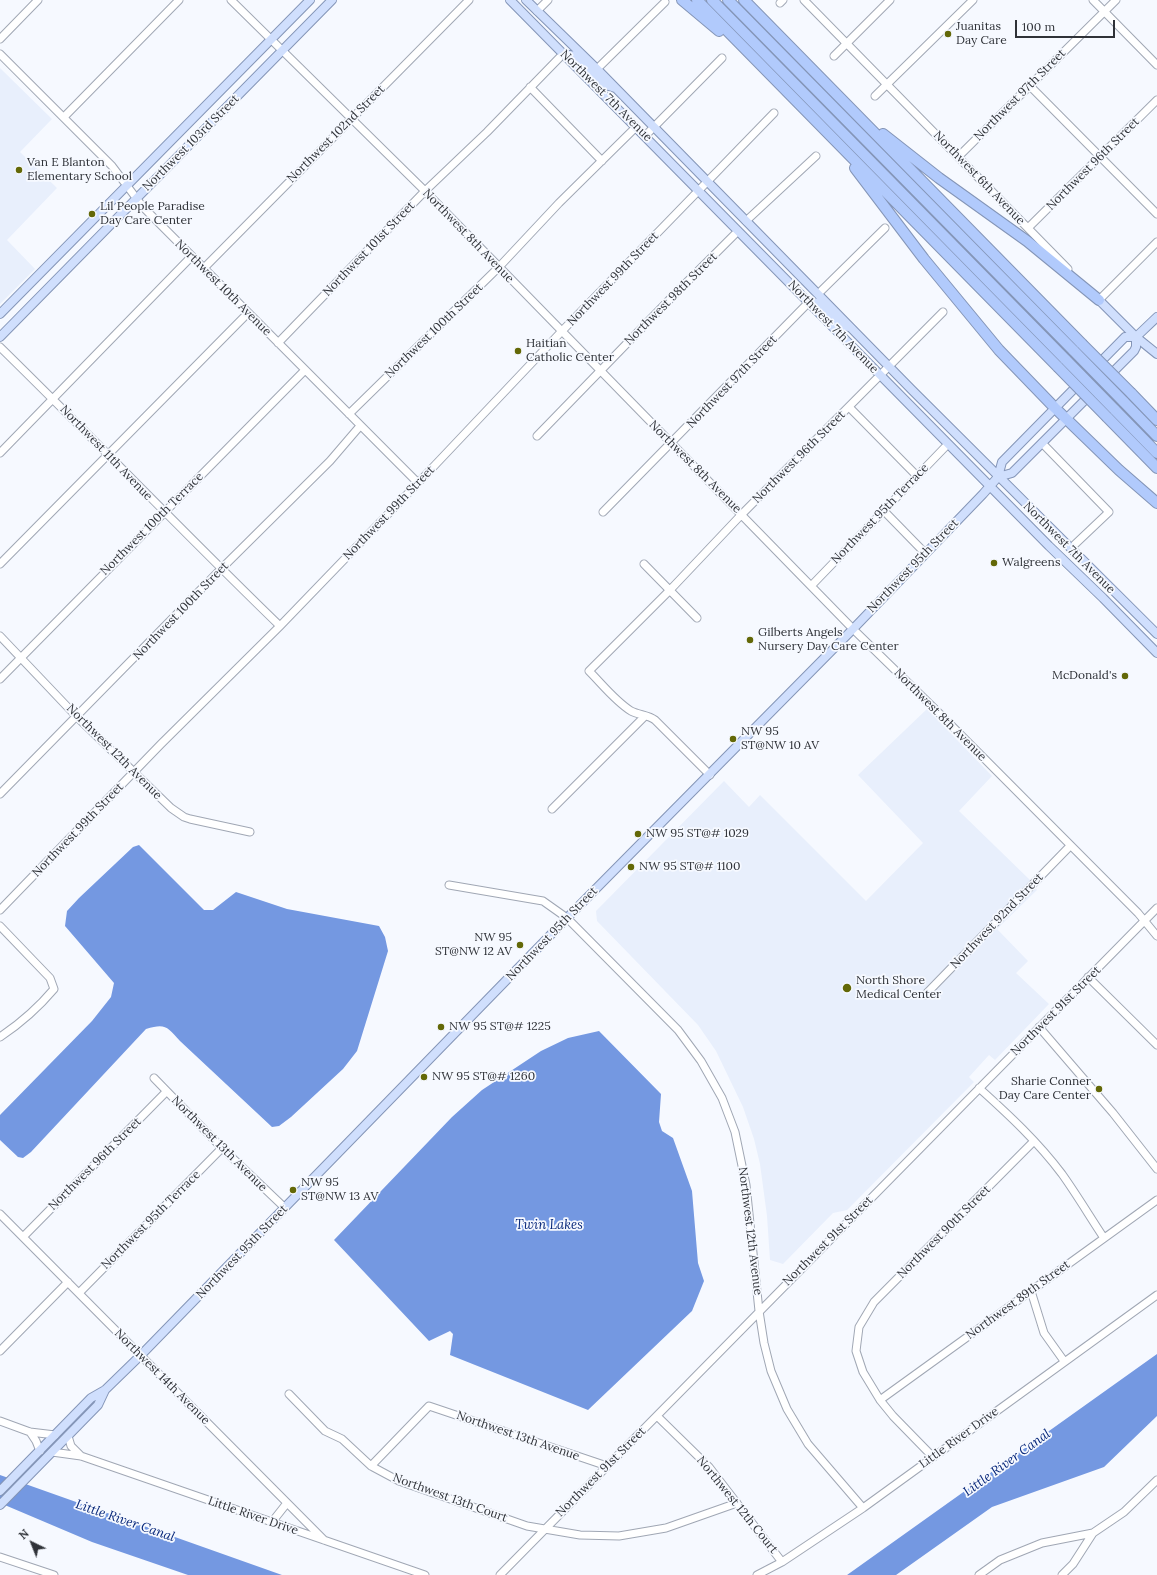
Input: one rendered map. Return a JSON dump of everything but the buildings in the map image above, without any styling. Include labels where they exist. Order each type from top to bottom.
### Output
[{"type":"highway","points":[[682,0],[766,71]]},
{"type":"highway","points":[[697,0],[1157,468]]},
{"type":"highway","points":[[712,0],[1157,453]]},
{"type":"highway","points":[[728,0],[1157,436]]},
{"type":"highway","points":[[744,0],[1157,420]]},
{"type":"highway","points":[[753,0],[790,47]]},
{"type":"highway","points":[[850,108],[939,178],[1027,241],[1099,300]]},
{"type":"highway","points":[[826,131],[919,253],[999,350],[1055,408],[1119,470],[1157,503]]},
{"type":"main road","name":"Northwest 103rd Street","points":[[0,314],[310,0]]},
{"type":"main road","name":"Northwest 103rd Street","points":[[0,337],[332,0]]},
{"type":"main road","name":"Northwest 7th Avenue","points":[[510,0],[948,444],[1157,653]]},
{"type":"main road","points":[[517,0],[525,9],[537,11]]},
{"type":"main road","name":"Northwest 7th Avenue","points":[[526,0],[654,126],[998,477],[1157,634]]},
{"type":"main road","points":[[563,54],[575,56],[603,84],[616,88]]},
{"type":"main road","name":"Northwest 6th Avenue","points":[[1099,300],[1136,337],[1157,354]]},
{"type":"main road","points":[[809,302],[819,303],[839,325],[850,327]]},
{"type":"main road","name":"Northwest 95th Street","points":[[0,1491],[91,1398],[105,1390],[141,1355],[567,918],[853,629],[990,486],[998,477],[1002,462],[1055,408],[1125,337],[1136,337],[1157,317]]},
{"type":"main road","name":"Northwest 95th Street","points":[[998,477],[1012,473],[1134,351],[1136,347],[1136,337]]},
{"type":"main road","points":[[1083,578],[1092,581],[1120,610],[1132,610]]},
{"type":"main road","points":[[1145,641],[1157,644]]},
{"type":"main road","name":"Northwest 95th Street","points":[[0,1505],[98,1405],[105,1390]]},
{"type":"street","points":[[0,39],[38,0]]},
{"type":"street","points":[[64,117],[179,0]]},
{"type":"street","name":"Northwest 8th Avenue","points":[[231,0],[425,191],[671,444],[812,585],[853,629],[942,716],[1157,936]]},
{"type":"street","name":"Northwest 102nd Street","points":[[204,268],[469,0]]},
{"type":"street","points":[[537,11],[548,0]]},
{"type":"street","name":"Northwest 6th Avenue","points":[[804,0],[847,42],[1099,300]]},
{"type":"street","points":[[834,56],[890,0]]},
{"type":"street","points":[[875,96],[974,0]]},
{"type":"street","points":[[1093,0],[1157,65]]},
{"type":"street","name":"Northwest 97th Street","points":[[958,157],[1116,0]]},
{"type":"street","points":[[597,69],[665,2]]},
{"type":"street","name":"Northwest 10th Avenue","points":[[0,54],[112,166],[136,199],[418,483]]},
{"type":"street","name":"Northwest 101st Street","points":[[278,343],[425,191],[487,132],[563,54]]},
{"type":"street","points":[[645,136],[722,58]]},
{"type":"street","points":[[1030,86],[1157,214]]},
{"type":"street","points":[[530,87],[602,161]]},
{"type":"street","name":"Northwest 96th Street","points":[[1028,228],[1157,100]]},
{"type":"street","name":"Northwest 99th Street","points":[[0,910],[280,626],[561,332],[774,113]]},
{"type":"street","name":"Northwest 100th Street","points":[[349,414],[499,268],[559,203],[636,127]]},
{"type":"street","points":[[746,221],[816,156]]},
{"type":"street","points":[[818,294],[885,228]]},
{"type":"street","name":"Northwest 98th Street","points":[[538,436],[738,231]]},
{"type":"street","points":[[1099,300],[1157,242]]},
{"type":"street","points":[[0,452],[192,256]]},
{"type":"street","name":"Northwest 97th Street","points":[[603,512],[809,302]]},
{"type":"street","name":"Northwest 96th Street","points":[[645,716],[628,709],[589,671],[670,590],[742,514],[943,312]]},
{"type":"street","points":[[0,564],[248,313]]},
{"type":"street","name":"Northwest 11th Avenue","points":[[0,347],[53,398],[164,512],[280,626]]},
{"type":"street","name":"Northwest 100th Terrace","points":[[0,679],[305,370]]},
{"type":"street","points":[[849,407],[917,476]]},
{"type":"street","name":"Northwest 100th Street","points":[[0,794],[221,569],[330,461],[360,426]]},
{"type":"street","points":[[1042,443],[1109,512],[1071,548]]},
{"type":"street","name":"Northwest 95th Terrace","points":[[812,585],[948,444]]},
{"type":"street","points":[[884,511],[925,553]]},
{"type":"street","points":[[644,564],[697,618]]},
{"type":"street","name":"Northwest 12th Avenue","points":[[0,636],[77,717],[171,808],[184,817],[250,832]]},
{"type":"street","points":[[552,809],[645,716],[655,720],[710,775]]},
{"type":"street","name":"Northwest 92nd Street","points":[[925,995],[1070,846]]},
{"type":"street","name":"Northwest 12th Avenue","points":[[449,885],[543,901],[567,918],[678,1030],[701,1061],[722,1098],[735,1132],[746,1185],[759,1311],[764,1343],[772,1371],[787,1409],[808,1444],[863,1508]]},
{"type":"street","name":"Northwest 91st Street","points":[[500,1575],[1157,908]]},
{"type":"street","points":[[0,926],[50,978],[54,989],[42,1004],[17,1026],[0,1037]]},
{"type":"street","points":[[1088,977],[1157,1045]]},
{"type":"street","points":[[1039,1027],[1113,1113],[1157,1168]]},
{"type":"street","name":"Northwest 13th Avenue","points":[[154,1078],[222,1148],[285,1208]]},
{"type":"street","points":[[979,1088],[1007,1113],[1034,1141],[1062,1174],[1104,1238]]},
{"type":"street","name":"Northwest 96th Street","points":[[23,1237],[166,1092]]},
{"type":"street","name":"Northwest 90th Street","points":[[880,1400],[863,1372],[856,1351],[859,1327],[874,1302],[1034,1141]]},
{"type":"street","name":"Northwest 95th Terrace","points":[[79,1293],[222,1148]]},
{"type":"street","name":"Northwest 89th Street","points":[[880,1400],[1157,1200]]},
{"type":"street","name":"Northwest 14th Avenue","points":[[0,1214],[324,1540]]},
{"type":"street","points":[[0,1351],[68,1282]]},
{"type":"street","points":[[1031,1291],[1044,1333],[1064,1361]]},
{"type":"street","name":"Little River Drive","points":[[757,1575],[782,1562],[863,1508],[1157,1295]]},
{"type":"street","name":"Northwest 13th Court","points":[[289,1394],[325,1431],[342,1439],[371,1466],[399,1482],[527,1526],[545,1529]]},
{"type":"street","points":[[880,1400],[893,1416],[933,1456]]},
{"type":"street","name":"Northwest 13th Avenue","points":[[371,1466],[429,1406],[607,1466]]},
{"type":"street","name":"Northwest 12th Court","points":[[657,1416],[709,1467],[782,1562]]},
{"type":"street","points":[[0,1421],[30,1432],[55,1435]]},
{"type":"street","points":[[30,1432],[40,1451]]},
{"type":"street","points":[[68,1436],[71,1446],[81,1456]]},
{"type":"street","name":"Little River Drive","points":[[52,1452],[81,1456],[425,1575]]},
{"type":"street","points":[[979,1575],[1000,1560],[1042,1543],[1093,1533],[1124,1512],[1157,1480]]},
{"type":"street","points":[[272,1522],[287,1503]]},
{"type":"street","points":[[545,1529],[580,1535],[619,1536],[666,1528],[737,1503]]},
{"type":"street","points":[[1062,1575],[1073,1564],[1093,1533]]},
{"type":"street","points":[[0,1557],[54,1575]]},
{"type":"shaded area","name":"Van E Blanton Elementary School","points":[[0,68],[52,119],[20,152],[57,188],[7,240],[35,269],[0,304]]},
{"type":"shaded area","name":"North Shore Medical Center","points":[[927,709],[992,776],[959,811],[1031,881],[1037,890],[997,929],[1028,961],[1016,973],[1049,1004],[995,1060],[989,1055],[969,1077],[974,1082],[847,1210],[833,1213],[783,1264],[770,1260],[767,1216],[760,1164],[754,1139],[743,1107],[716,1051],[698,1025],[597,921],[596,911],[724,781],[749,807],[760,795],[866,901],[923,843],[858,775]]},
{"type":"water","points":[[139,845],[204,910],[213,910],[236,892],[287,909],[379,926],[385,937],[388,951],[357,1051],[343,1069],[291,1117],[279,1126],[272,1127],[169,1029],[158,1026],[146,1029],[31,1152],[23,1158],[18,1157],[0,1140],[0,1115],[92,1021],[111,997],[114,983],[65,926],[67,911],[133,847]]},
{"type":"water","name":"Twin Lakes","points":[[599,1031],[661,1094],[659,1122],[662,1131],[673,1138],[692,1191],[698,1263],[704,1281],[692,1311],[588,1410],[450,1355],[453,1334],[450,1331],[429,1341],[334,1240],[452,1117],[482,1090],[541,1051],[568,1038]]},
{"type":"water","name":"Little River Canal","points":[[1157,1354],[1157,1416],[1104,1467],[992,1507],[896,1575],[847,1575]]},
{"type":"water","name":"Little River Canal","points":[[0,1475],[282,1575],[188,1575],[92,1542],[0,1503]]},
{"type":"place","name":"Juanitas Day Care","points":[[948,34]]},
{"type":"place","name":"Van E Blanton Elementary School","points":[[19,170]]},
{"type":"place","name":"Lil People Paradise Day Care Center","points":[[92,214]]},
{"type":"place","name":"Haitian Catholic Center","points":[[518,351]]},
{"type":"place","name":"Walgreens","points":[[994,563]]},
{"type":"place","name":"Gilberts Angels Nursery Day Care Center","points":[[750,640]]},
{"type":"place","name":"McDonald's","points":[[1125,676]]},
{"type":"place","name":"NW 95 ST@NW 10 AV","points":[[733,739]]},
{"type":"place","name":"NW 95 ST@# 1029","points":[[638,834]]},
{"type":"place","name":"NW 95 ST@# 1100","points":[[631,867]]},
{"type":"place","name":"NW 95 ST@NW 12 AV","points":[[520,945]]},
{"type":"place","name":"North Shore Medical Center","points":[[847,988]]},
{"type":"place","name":"NW 95 ST@# 1225","points":[[441,1027]]},
{"type":"place","name":"NW 95 ST@# 1260","points":[[424,1077]]},
{"type":"place","name":"Sharie Conner Day Care Center","points":[[1099,1089]]},
{"type":"place","name":"NW 95 ST@NW 13 AV","points":[[293,1190]]}]
